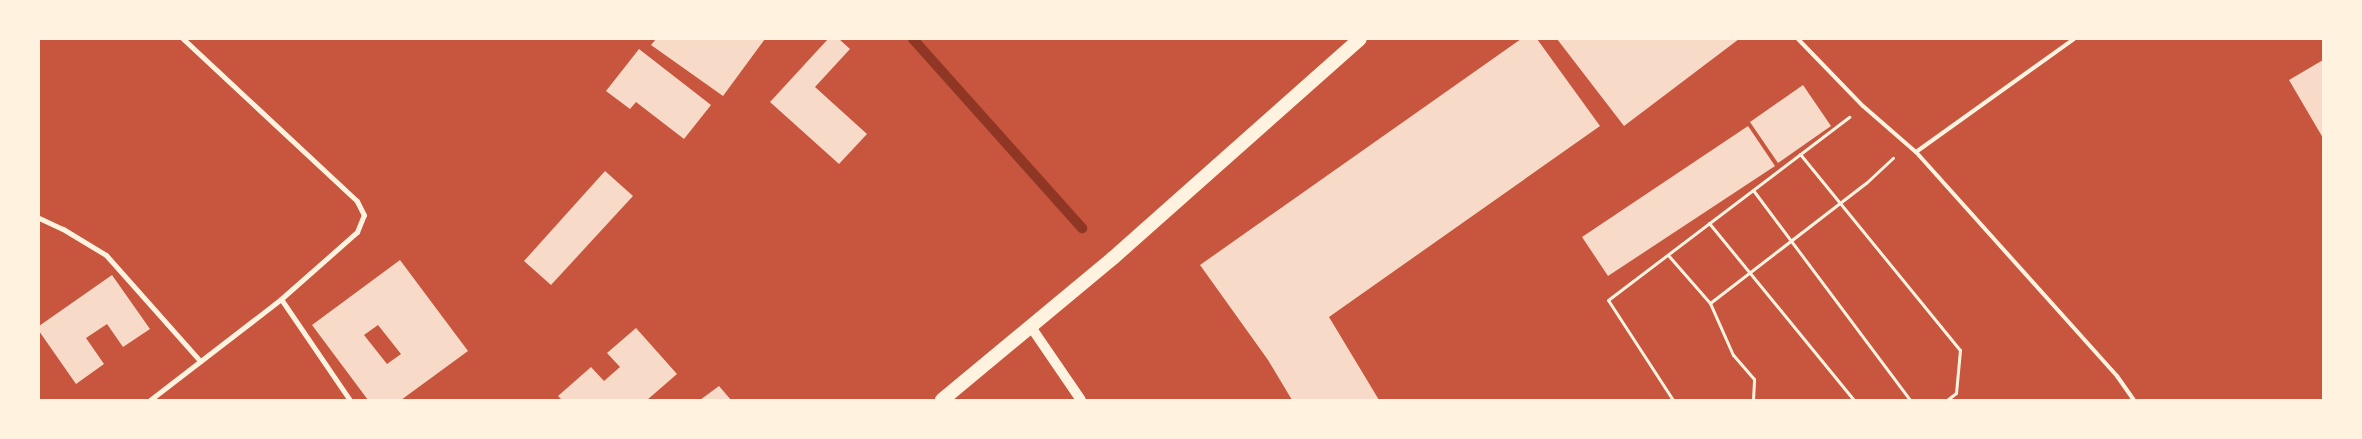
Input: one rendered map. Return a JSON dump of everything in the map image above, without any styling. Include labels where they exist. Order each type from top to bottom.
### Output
[{"type":"highway","points":[[942,400],[1113,258],[1360,39]]},
{"type":"main road","points":[[1031,327],[1081,400]]},
{"type":"street","points":[[150,400],[281,299],[358,232],[364,215],[356,201],[183,39]]},
{"type":"street","points":[[39,218],[70,232],[106,255],[200,362]]},
{"type":"street","points":[[281,299],[350,400]]},
{"type":"lane","points":[[1798,39],[1863,106],[1916,152],[2117,376],[2134,400]]},
{"type":"lane","points":[[1916,152],[2074,39]]},
{"type":"path","points":[[1673,400],[1608,300],[1863,106]]},
{"type":"path","points":[[1710,304],[1839,204],[1907,146]]},
{"type":"path","points":[[1800,154],[1960,350],[1956,393],[1946,400]]},
{"type":"path","points":[[1753,190],[1910,400]]},
{"type":"path","points":[[1709,223],[1854,400]]},
{"type":"path","points":[[1668,254],[1710,304],[1734,355],[1754,379],[1753,400]]},
{"type":"building","points":[[656,39],[765,39],[723,96],[651,45]]},
{"type":"building","points":[[828,39],[839,39],[850,49],[815,87],[867,134],[839,164],[770,102]]},
{"type":"building","points":[[1521,39],[1537,39],[1600,126],[1329,317],[1379,400],[1292,400],[1268,360],[1200,265]]},
{"type":"building","points":[[1557,39],[1739,39],[1624,126]]},
{"type":"building","points":[[639,49],[711,105],[684,139],[636,102],[630,109],[606,91]]},
{"type":"building","points":[[2323,60],[2323,138],[2289,80]]},
{"type":"building","points":[[1803,85],[1831,126],[1778,163],[1750,122]]},
{"type":"building","points":[[1748,126],[1775,166],[1608,276],[1582,237]]},
{"type":"building","points":[[605,171],[633,196],[551,285],[524,261]]},
{"type":"building","points":[[400,260],[468,351],[401,400],[368,400],[312,325]],"holes":[[[378,325],[401,354],[387,364],[364,335]]]},
{"type":"building","points":[[112,275],[150,329],[123,347],[107,324],[86,338],[104,364],[76,384],[39,331],[39,326]]},
{"type":"building","points":[[636,328],[677,374],[647,400],[562,400],[558,396],[591,367],[604,381],[620,367],[607,353]]},
{"type":"building","points":[[719,386],[731,400],[700,400]]},
{"type":"waterway","points":[[913,39],[1082,228]]}]
